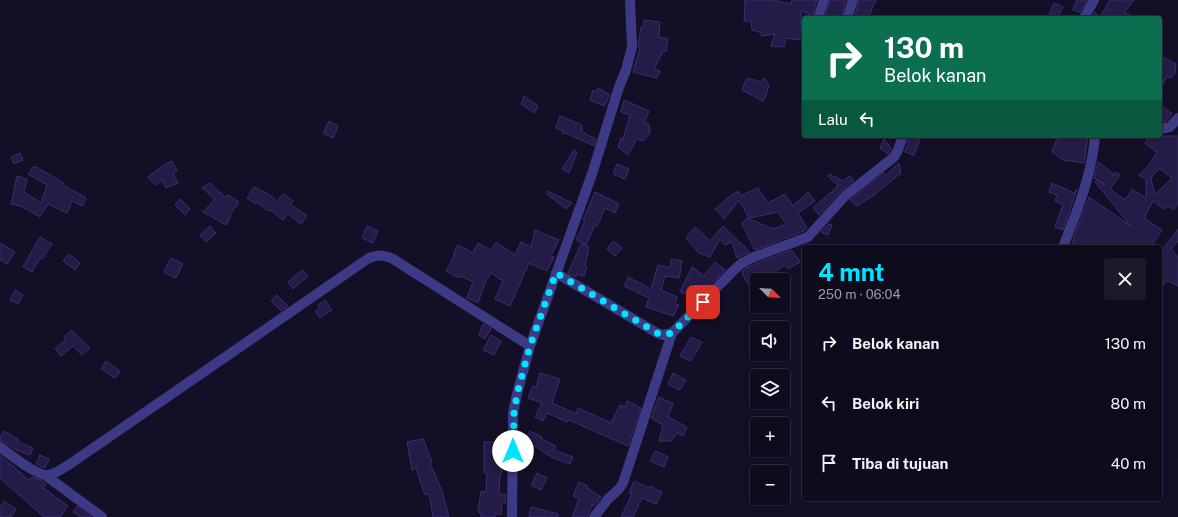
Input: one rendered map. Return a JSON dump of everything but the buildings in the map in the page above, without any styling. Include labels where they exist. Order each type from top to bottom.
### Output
[{"type":"street","points":[[512,517],[514,413],[517,394],[530,346],[592,174],[619,87],[626,70],[632,47],[630,0]]},
{"type":"street","points":[[819,16],[824,0]]},
{"type":"street","points":[[848,16],[853,0]]},
{"type":"street","points":[[1085,16],[1094,0]]},
{"type":"street","points":[[1162,129],[1170,127],[1178,118]]},
{"type":"street","points":[[594,517],[608,499],[619,490],[623,483],[672,333],[742,263],[808,237],[845,196],[894,157],[902,138]]},
{"type":"street","points":[[1064,245],[1089,172],[1095,138]]},
{"type":"street","points":[[45,475],[56,472],[70,464],[370,258],[377,255],[393,259],[530,346]]},
{"type":"street","points":[[556,273],[657,333],[663,335],[672,333]]},
{"type":"street","points":[[0,447],[45,475],[102,517]]},
{"type":"route","points":[[513,451],[514,413],[517,394],[530,346],[556,273],[657,333],[663,335],[672,333],[703,302]]}]
